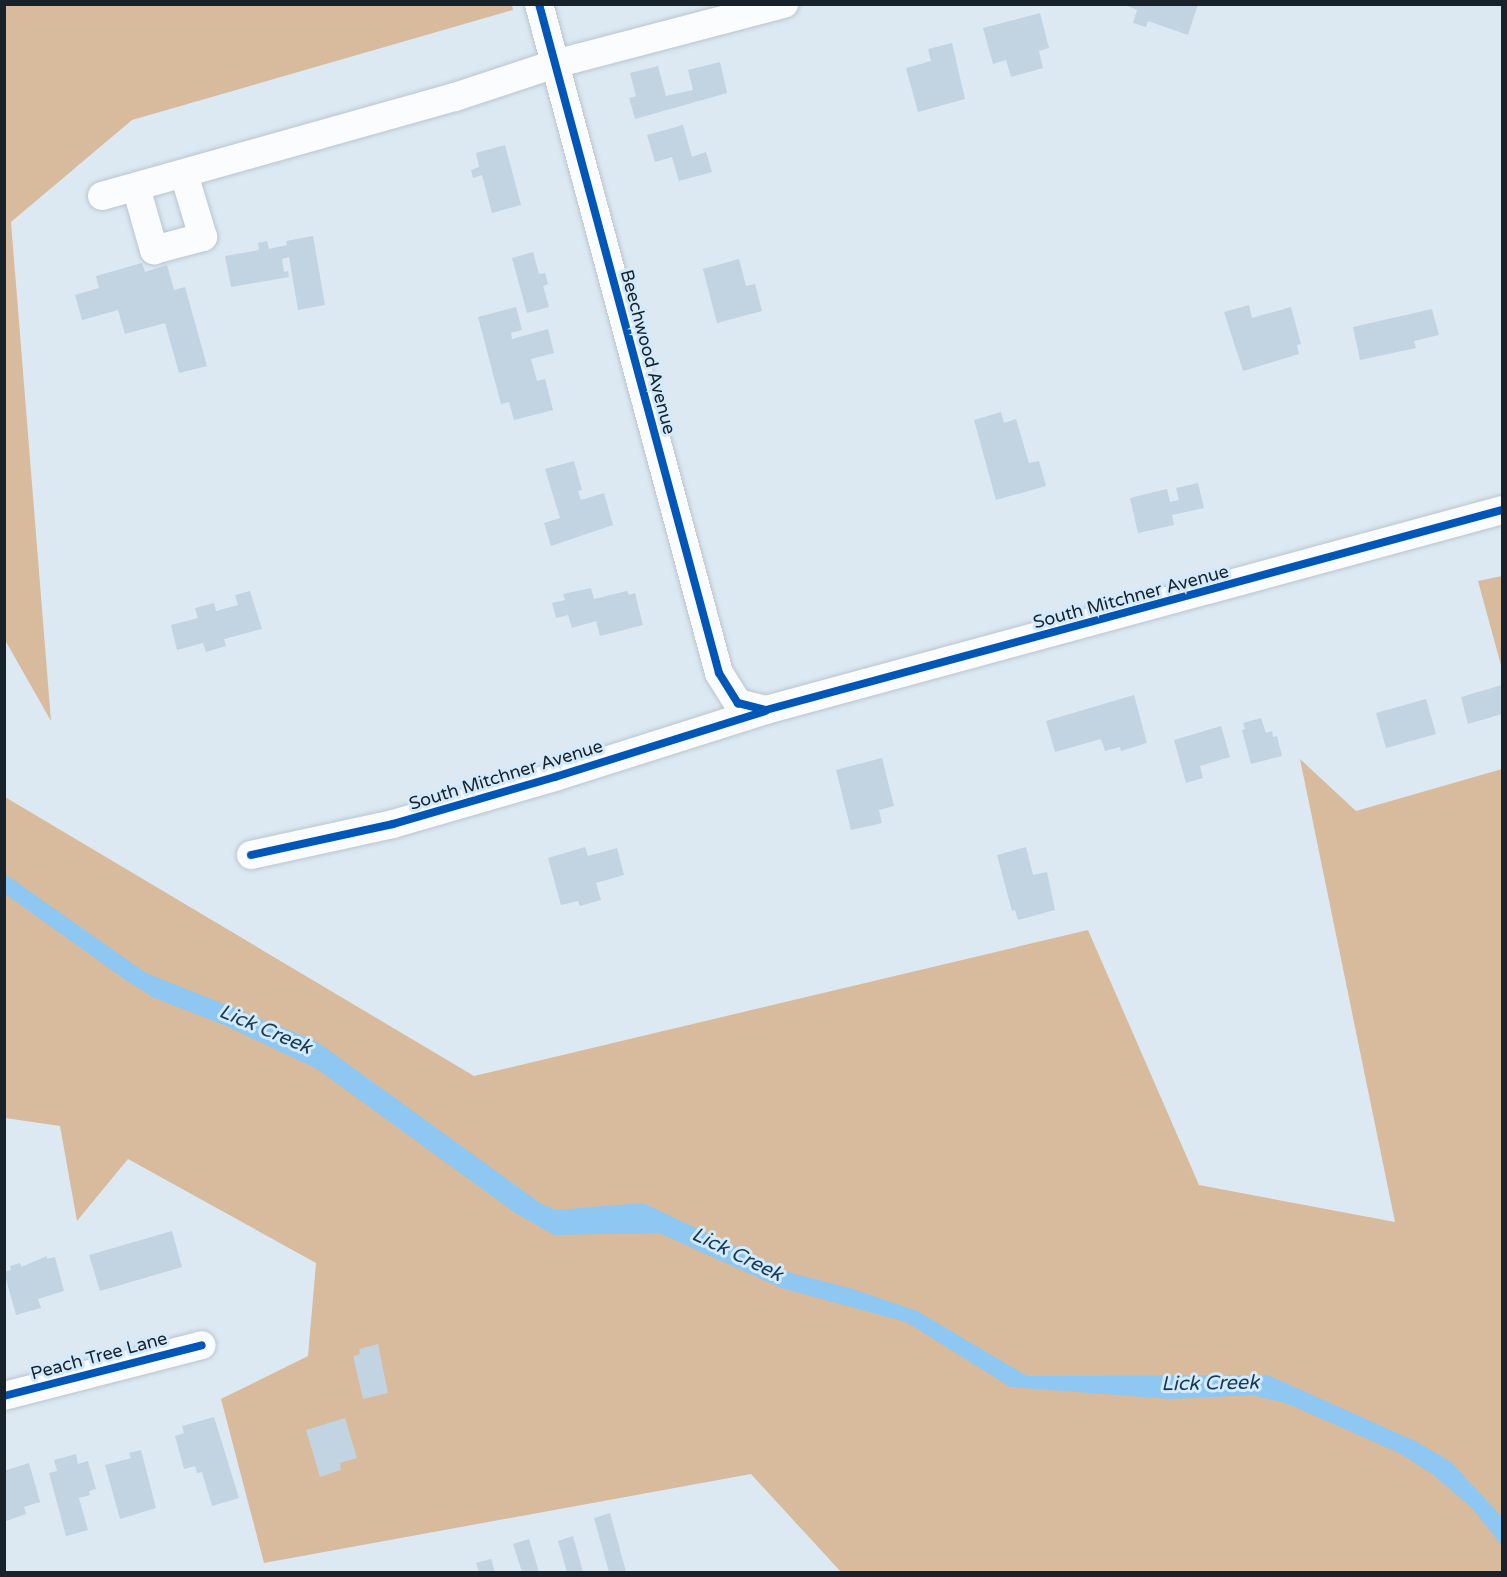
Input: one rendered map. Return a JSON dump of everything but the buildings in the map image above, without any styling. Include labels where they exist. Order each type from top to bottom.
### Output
[{"type":"street","name":"Beechwood Avenue","points":[[539,4],[719,673],[738,703]]},
{"type":"street","points":[[102,196],[456,97],[555,64],[784,4]]},
{"type":"street","points":[[136,187],[154,250],[203,237],[184,174]]},
{"type":"street","name":"South Mitchner Avenue","points":[[251,855],[393,824],[555,777],[766,710],[1503,510]]},
{"type":"street","name":"South Mitchner Avenue","points":[[738,703],[766,710]]},
{"type":"street","name":"Peach Tree Lane","points":[[4,1396],[202,1345]]},
{"type":"shaded area","points":[[5,5],[512,5],[513,10],[132,120],[11,222],[51,721],[5,640]]},
{"type":"shaded area","points":[[1502,576],[1502,669],[1478,581]]},
{"type":"shaded area","points":[[1300,759],[1356,811],[1502,769],[1502,1572],[841,1572],[751,1474],[264,1563],[221,1399],[308,1356],[316,1263],[128,1159],[77,1221],[60,1126],[5,1118],[5,797],[474,1076],[1088,930],[1199,1185],[1395,1222]]},
{"type":"water","name":"Lick Creek","points":[[5,874],[146,973],[316,1041],[540,1203],[556,1210],[643,1203],[791,1273],[853,1289],[917,1311],[1027,1376],[1268,1375],[1417,1442],[1451,1462],[1502,1517],[1502,1546],[1473,1509],[1432,1474],[1399,1453],[1288,1404],[1253,1395],[1171,1399],[1010,1387],[906,1322],[781,1288],[659,1233],[554,1235],[515,1213],[317,1069],[224,1025],[154,998],[127,981],[5,894]]},
{"type":"cycle path","points":[[539,4],[719,673],[738,703],[766,710],[1502,510]]},
{"type":"cycle path","points":[[251,855],[393,824],[555,777],[765,711]]},
{"type":"cycle path","points":[[4,1396],[202,1345]]}]
